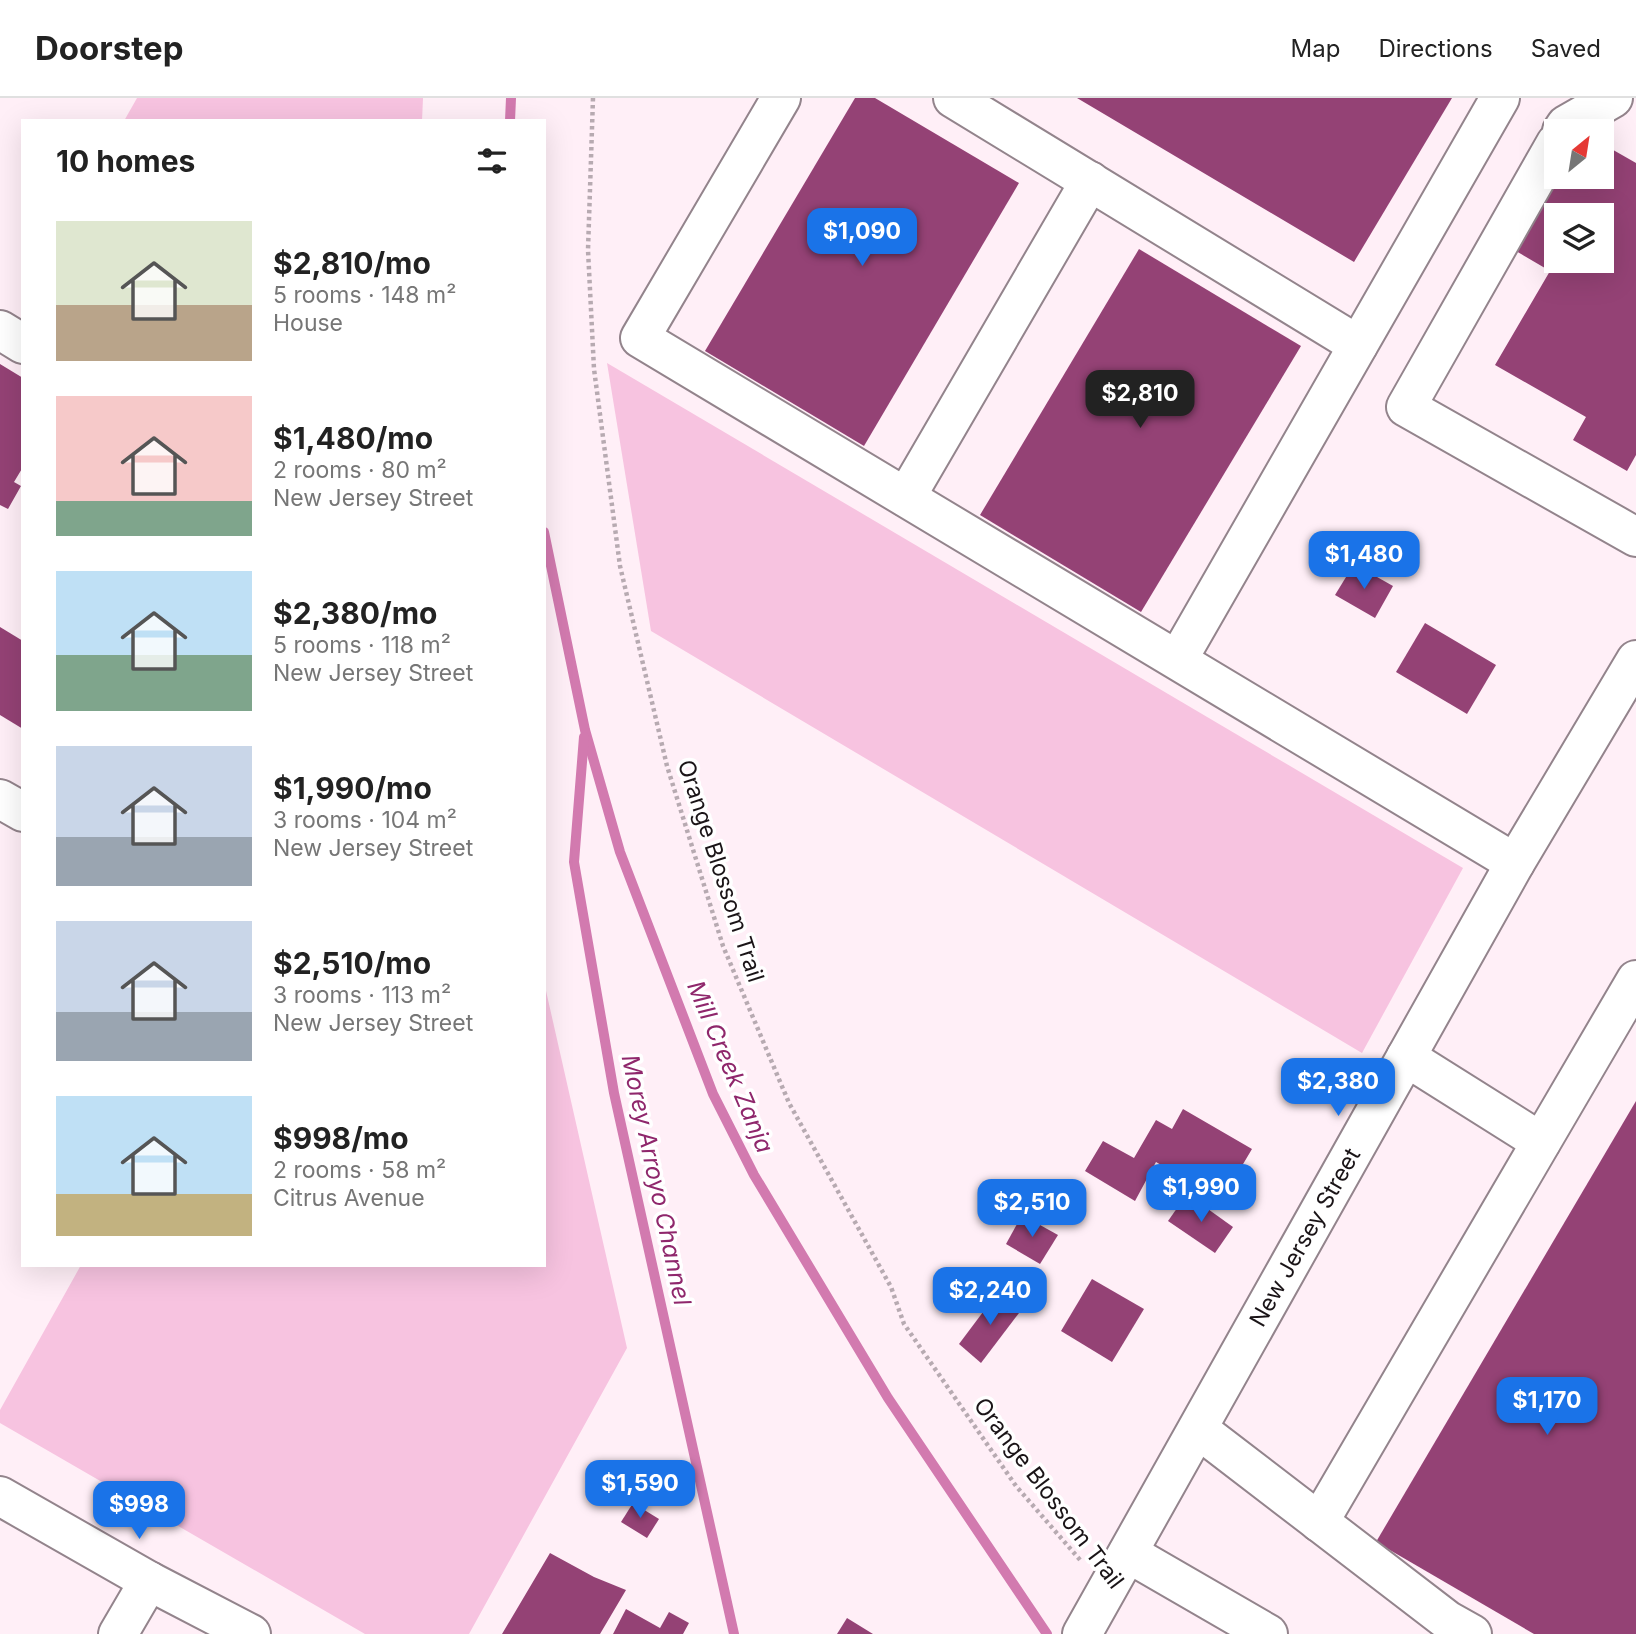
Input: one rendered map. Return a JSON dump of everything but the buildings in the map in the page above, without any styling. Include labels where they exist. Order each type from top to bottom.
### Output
[{"type":"street","points":[[781,98],[640,338],[1515,863]]},
{"type":"street","points":[[953,98],[1358,345]]},
{"type":"street","points":[[1178,659],[1500,98]]},
{"type":"street","points":[[1576,119],[1613,98]]},
{"type":"street","points":[[1622,98],[1636,106]]},
{"type":"street","points":[[1544,164],[1406,407],[1636,537]]},
{"type":"street","points":[[906,497],[1090,181]]},
{"type":"street","points":[[0,330],[21,343]]},
{"type":"street","name":"New Jersey Street","points":[[1095,1612],[1515,863],[1633,674]]},
{"type":"street","points":[[0,799],[21,811]]},
{"type":"street","points":[[1319,1522],[1636,980]]},
{"type":"street","points":[[1406,1057],[1541,1142]]},
{"type":"street","points":[[1198,1429],[1447,1619],[1472,1634]]},
{"type":"street","points":[[0,1496],[149,1581],[251,1634]]},
{"type":"street","points":[[1128,1553],[1268,1634]]},
{"type":"street","points":[[118,1634],[149,1581]]},
{"type":"path","name":"Orange Blossom Trail","points":[[593,98],[588,250],[594,369],[620,566],[667,766],[723,946],[789,1103],[891,1287],[904,1324],[1016,1486],[1095,1612]]},
{"type":"shaded area","points":[[137,98],[423,98],[422,119],[125,119]]},
{"type":"shaded area","points":[[607,363],[1463,868],[1362,1053],[651,631]]},
{"type":"shaded area","points":[[546,991],[627,1348],[469,1634],[365,1634],[0,1423],[0,1410],[80,1267],[546,1267]]},
{"type":"waterway","name":"Mill Creek Zanja","points":[[510,119],[511,98]]},
{"type":"waterway","name":"Mill Creek Zanja","points":[[546,542],[585,730],[620,852],[713,1094],[754,1175],[888,1398],[1047,1634]]},
{"type":"waterway","name":"Morey Arroyo Channel","points":[[584,737],[574,862],[614,1093],[734,1634]]}]
